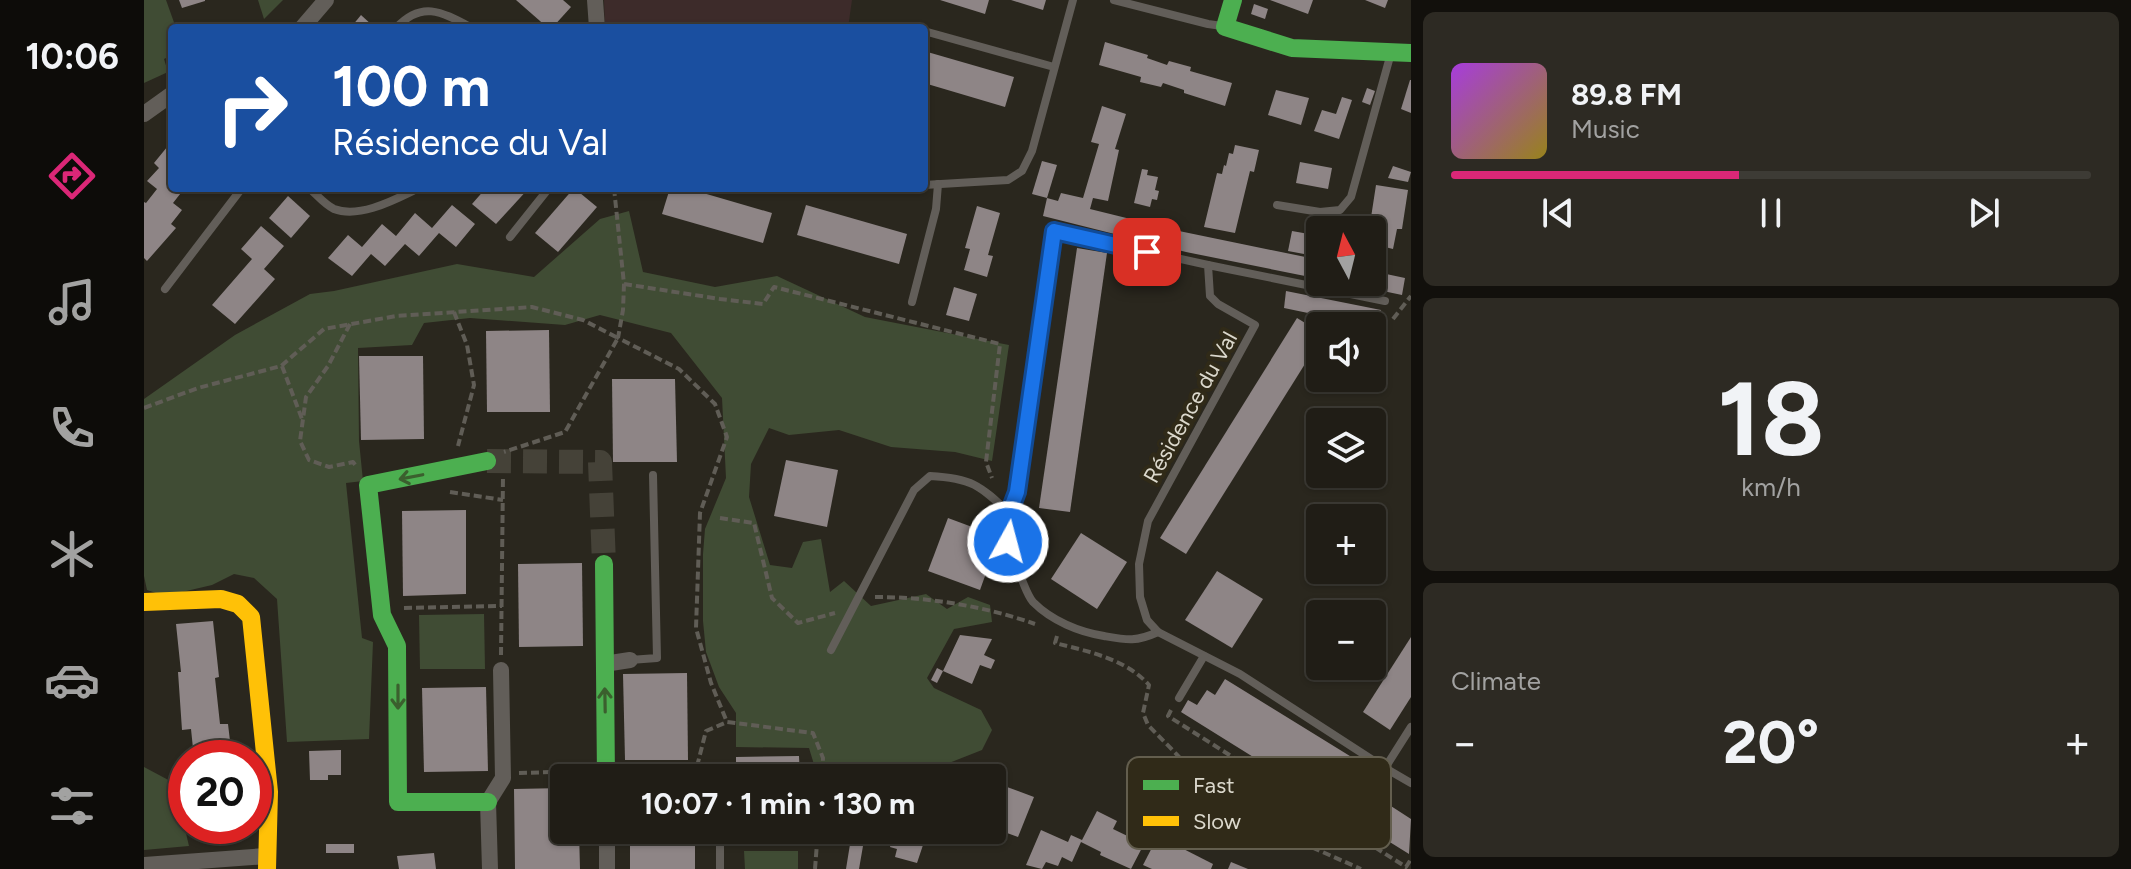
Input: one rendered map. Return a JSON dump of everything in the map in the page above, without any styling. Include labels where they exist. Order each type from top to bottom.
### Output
[{"type":"street","points":[[309,24],[326,0]]},
{"type":"street","points":[[595,0],[597,24]]},
{"type":"street","points":[[1233,0],[1225,27],[1292,48],[1411,53]]},
{"type":"street","points":[[144,114],[168,97]]},
{"type":"street","points":[[487,461],[368,485],[382,615],[397,646],[398,802],[488,802]]},
{"type":"street","points":[[604,564],[606,764]]},
{"type":"street","points":[[144,602],[221,599],[238,604],[251,617],[269,792],[266,863],[144,865]]},
{"type":"street","points":[[604,664],[630,660]]},
{"type":"street","points":[[490,869],[488,802],[503,778],[501,670]]},
{"type":"street","points":[[607,844],[607,869]]},
{"type":"lane","points":[[928,185],[1008,180],[1022,171],[1032,151],[1073,0]]},
{"type":"lane","points":[[1114,0],[1225,27]]},
{"type":"lane","points":[[400,24],[408,15],[427,9],[465,24]]},
{"type":"lane","points":[[928,32],[1054,67]]},
{"type":"lane","points":[[1277,205],[1320,212],[1340,210],[1351,197],[1391,53]]},
{"type":"lane","points":[[912,302],[936,209],[938,184]]},
{"type":"lane","points":[[165,289],[239,192]]},
{"type":"lane","points":[[314,192],[333,208],[360,212],[410,192]]},
{"type":"lane","points":[[510,237],[546,192]]},
{"type":"lane","points":[[1368,757],[1240,674],[1158,632],[1142,640],[1118,638],[1084,632],[1055,618],[1032,600],[1018,573],[1008,542],[1008,511],[1017,492],[1054,231],[1385,301]]},
{"type":"lane","name":"Résidence du Val","points":[[1158,632],[1147,620],[1140,597],[1139,564],[1148,521],[1255,325],[1210,296],[1208,265]]},
{"type":"lane","points":[[630,660],[657,658],[653,475]]},
{"type":"lane","points":[[831,650],[914,490],[930,476],[957,478],[981,487],[1008,511]]},
{"type":"lane","points":[[1179,698],[1204,656]]},
{"type":"lane","points":[[1391,759],[1411,727]]},
{"type":"lane","points":[[1391,771],[1411,783]]},
{"type":"lane","points":[[720,844],[720,869]]},
{"type":"path","points":[[501,670],[503,452],[565,432],[618,338],[624,284],[614,192]]},
{"type":"path","points":[[624,284],[763,304],[774,287],[1000,344],[986,462],[1008,511]]},
{"type":"path","points":[[1393,319],[1411,296]]},
{"type":"path","points":[[144,408],[198,388],[281,366],[324,329],[396,316],[454,311],[532,307],[583,320],[679,369],[715,404],[727,437],[700,513],[696,628],[711,683],[727,722]]},
{"type":"path","points":[[453,468],[474,385],[467,345],[454,311]]},
{"type":"path","points":[[350,324],[328,366],[306,397],[300,441],[309,460],[329,467],[353,462],[368,485]]},
{"type":"path","points":[[282,366],[303,421]]},
{"type":"path","points":[[720,518],[754,523],[772,598],[798,623],[834,614],[859,597],[909,597],[1002,613],[1044,627]]},
{"type":"path","points":[[381,608],[502,606]]},
{"type":"path","points":[[1055,643],[1094,653],[1140,675],[1149,685],[1143,713],[1148,725],[1179,757]]},
{"type":"path","points":[[1179,698],[1168,716],[1233,757]]},
{"type":"path","points":[[698,764],[706,731],[727,722],[813,733],[823,764]]},
{"type":"path","points":[[503,773],[550,773]]},
{"type":"path","points":[[815,869],[817,844]]},
{"type":"path","points":[[1316,849],[1361,869]]},
{"type":"path","points":[[1378,849],[1406,867],[1411,859]]},
{"type":"shaded area","points":[[604,0],[852,0],[849,24],[605,24]]},
{"type":"green space","points":[[144,0],[166,0],[175,24],[168,24],[168,57],[164,59],[168,72],[144,83]]},
{"type":"green space","points":[[258,0],[283,0],[264,19]]},
{"type":"green space","points":[[629,211],[643,272],[715,287],[777,276],[865,317],[1009,345],[992,461],[955,452],[891,447],[839,430],[789,435],[769,428],[751,464],[749,497],[770,565],[792,568],[803,542],[821,539],[830,592],[844,581],[871,606],[926,594],[947,609],[968,597],[990,605],[992,622],[954,629],[927,678],[934,688],[981,710],[992,730],[982,750],[949,763],[814,764],[809,748],[736,747],[736,713],[719,687],[706,652],[703,621],[705,529],[726,478],[722,398],[671,333],[600,315],[565,325],[470,318],[424,323],[412,345],[358,348],[359,441],[363,481],[346,483],[362,638],[373,642],[369,739],[287,742],[277,599],[254,578],[234,574],[212,585],[165,596],[147,590],[144,576],[144,399],[235,335],[310,294],[457,264],[534,277],[600,219]]},
{"type":"green space","points":[[484,614],[485,669],[420,669],[419,615]]},
{"type":"green space","points":[[144,767],[168,780],[168,844],[189,846],[144,850]]},
{"type":"green space","points":[[744,851],[798,851],[798,869],[745,869]]},
{"type":"building","points":[[179,0],[205,0],[205,1],[182,8]]},
{"type":"building","points":[[516,0],[563,0],[571,7],[556,24],[543,24]]},
{"type":"building","points":[[940,0],[989,0],[985,14]]},
{"type":"building","points":[[1011,0],[1046,0],[1043,10]]},
{"type":"building","points":[[1270,0],[1313,0],[1308,14]]},
{"type":"building","points":[[1365,0],[1388,0],[1385,8]]},
{"type":"building","points":[[1254,4],[1268,9],[1265,19],[1251,14]]},
{"type":"building","points":[[361,15],[371,24],[354,24]]},
{"type":"building","points":[[1105,42],[1148,55],[1147,58],[1167,65],[1169,61],[1191,67],[1190,71],[1232,83],[1225,106],[1163,83],[1161,87],[1140,82],[1141,77],[1099,65]]},
{"type":"building","points":[[928,52],[1014,77],[1005,107],[928,84]]},
{"type":"building","points":[[1411,80],[1411,113],[1401,109]]},
{"type":"building","points":[[1367,88],[1375,91],[1370,105],[1362,102]]},
{"type":"building","points":[[1276,90],[1309,98],[1301,125],[1268,115]]},
{"type":"building","points":[[1342,97],[1352,100],[1339,139],[1314,131],[1322,110],[1336,114]]},
{"type":"building","points":[[1102,106],[1126,114],[1115,149],[1119,150],[1108,201],[1093,198],[1090,209],[1306,257],[1306,276],[1186,252],[1043,216],[1047,198],[1058,201],[1061,193],[1083,198],[1099,144],[1091,142]]},
{"type":"building","points":[[1235,145],[1259,150],[1254,172],[1250,171],[1235,233],[1204,227],[1217,173],[1222,174]]},
{"type":"building","points":[[168,146],[168,192],[182,192],[173,203],[182,210],[171,224],[176,228],[147,261],[144,258],[144,202],[157,189],[147,181],[159,168],[154,163]]},
{"type":"building","points":[[1042,161],[1057,165],[1047,198],[1032,194]]},
{"type":"building","points":[[1300,162],[1332,168],[1328,189],[1296,183]]},
{"type":"building","points":[[1393,166],[1411,172],[1408,182],[1388,178]]},
{"type":"building","points":[[1142,169],[1148,170],[1147,175],[1158,177],[1155,190],[1159,191],[1157,200],[1152,199],[1150,207],[1134,203]]},
{"type":"building","points":[[1376,185],[1408,190],[1402,229],[1397,229],[1393,249],[1386,247],[1386,216],[1371,216]]},
{"type":"building","points":[[482,192],[525,192],[496,224],[472,204]]},
{"type":"building","points":[[571,192],[579,192],[597,207],[558,252],[535,233]]},
{"type":"building","points":[[669,192],[700,192],[772,213],[763,243],[662,214]]},
{"type":"building","points":[[288,196],[310,216],[291,238],[269,218]]},
{"type":"building","points":[[452,205],[475,224],[456,247],[439,233],[419,256],[405,244],[385,266],[371,254],[352,276],[328,258],[348,235],[362,247],[382,224],[396,236],[415,213],[432,228]]},
{"type":"building","points":[[806,205],[907,234],[899,264],[797,235]]},
{"type":"building","points":[[977,206],[1000,213],[988,255],[993,256],[987,277],[964,270],[970,249],[965,248]]},
{"type":"building","points":[[261,226],[284,246],[264,269],[275,279],[235,324],[212,305],[252,259],[241,249]]},
{"type":"building","points":[[1292,231],[1306,234],[1306,254],[1288,251]]},
{"type":"building","points":[[1077,248],[1107,253],[1070,512],[1039,508]]},
{"type":"building","points":[[1386,274],[1405,278],[1402,295],[1386,292]]},
{"type":"building","points":[[954,287],[977,294],[969,321],[946,315]]},
{"type":"building","points":[[1286,291],[1381,310],[1306,313],[1284,308]]},
{"type":"building","points":[[1297,318],[1306,323],[1306,362],[1186,554],[1160,538]]},
{"type":"building","points":[[549,330],[550,412],[487,412],[486,331]]},
{"type":"building","points":[[359,356],[423,356],[424,439],[361,440]]},
{"type":"building","points":[[612,379],[675,379],[677,462],[613,462]]},
{"type":"building","points":[[786,460],[838,470],[827,527],[774,516]]},
{"type":"building","points":[[466,510],[466,594],[403,596],[402,511]]},
{"type":"building","points":[[948,518],[999,537],[980,590],[928,571]]},
{"type":"building","points":[[1081,533],[1127,562],[1097,609],[1051,579]]},
{"type":"building","points":[[582,563],[583,646],[519,647],[518,564]]},
{"type":"building","points":[[1217,571],[1263,599],[1232,648],[1185,620]]},
{"type":"building","points":[[213,621],[220,724],[228,724],[230,740],[192,740],[191,729],[182,730],[176,624]]},
{"type":"building","points":[[960,635],[992,639],[984,655],[995,660],[991,669],[980,665],[972,684],[943,671]]},
{"type":"building","points":[[1411,637],[1411,697],[1390,730],[1363,712]]},
{"type":"building","points":[[937,668],[943,671],[937,683],[931,680]]},
{"type":"building","points":[[687,673],[688,760],[625,760],[623,674]]},
{"type":"building","points":[[1225,679],[1352,757],[1253,757],[1181,712],[1188,700],[1197,705],[1207,690],[1215,695]]},
{"type":"building","points":[[486,687],[488,771],[424,772],[422,688]]},
{"type":"building","points":[[341,750],[341,775],[328,775],[328,780],[310,780],[309,751]]},
{"type":"building","points":[[799,756],[799,764],[736,764],[736,757]]},
{"type":"building","points":[[1007,787],[1034,797],[1018,837],[1007,833],[1006,836]]},
{"type":"building","points":[[550,788],[550,844],[579,844],[580,869],[515,869],[514,789]]},
{"type":"building","points":[[1391,806],[1411,819],[1409,854],[1391,843]]},
{"type":"building","points":[[1097,811],[1117,821],[1113,829],[1127,836],[1127,849],[1141,849],[1131,869],[1100,855],[1101,852],[1081,842]]},
{"type":"building","points":[[1041,830],[1068,842],[1071,835],[1082,840],[1072,862],[1062,857],[1058,866],[1046,862],[1042,869],[1026,865]]},
{"type":"building","points":[[326,844],[354,844],[354,853],[326,853]]},
{"type":"building","points":[[630,844],[695,844],[695,869],[630,869]]},
{"type":"building","points":[[850,844],[863,846],[859,869],[846,869]]},
{"type":"building","points":[[891,844],[923,844],[917,863],[895,857],[897,849],[890,847]]},
{"type":"building","points":[[1151,849],[1184,849],[1213,864],[1211,869],[1152,869],[1143,865]]},
{"type":"building","points":[[434,853],[436,869],[399,869],[397,856]]},
{"type":"building","points":[[1231,862],[1248,869],[1228,869]]},
{"type":"tunnel","points":[[487,461],[600,462],[604,564]]},
{"type":"traffic: fast","points":[[1233,0],[1225,27],[1292,48],[1411,53]]},
{"type":"traffic: fast","points":[[487,461],[368,485],[382,615],[397,646],[398,802],[488,802]]},
{"type":"traffic: fast","points":[[604,564],[606,764]]},
{"type":"traffic: slow","points":[[144,602],[221,599],[238,604],[251,617],[269,792],[267,869]]},
{"type":"route","points":[[1008,542],[1009,513],[1017,492],[1054,231],[1147,252]]}]
